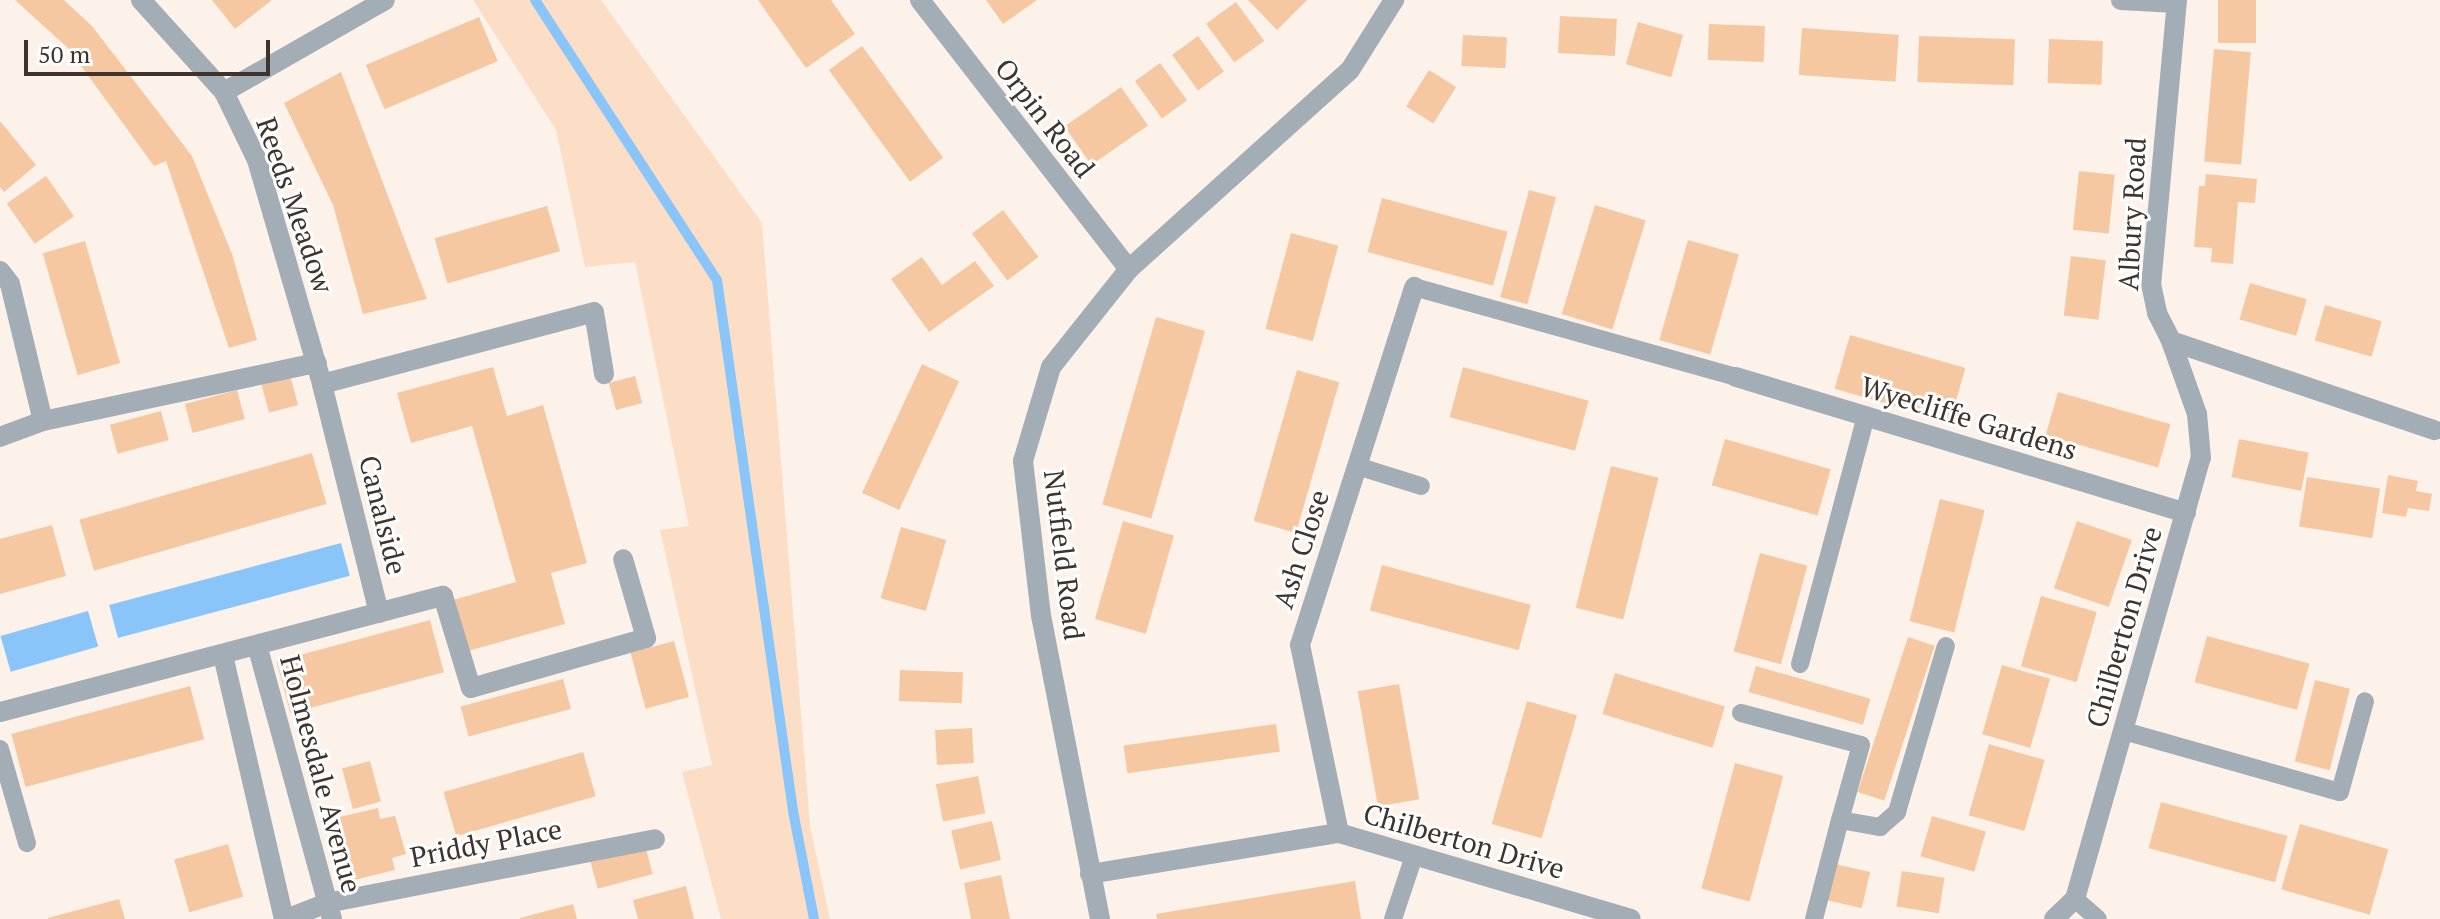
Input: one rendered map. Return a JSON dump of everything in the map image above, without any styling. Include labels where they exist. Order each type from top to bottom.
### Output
[{"type":"street","name":"Reeds Meadow","points":[[141,0],[224,92],[257,160],[322,384]]},
{"type":"street","points":[[224,92],[385,0]]},
{"type":"street","name":"Orpin Road","points":[[920,0],[1129,269]]},
{"type":"street","name":"Nutfield Road","points":[[1100,919],[1041,616],[1023,461],[1051,367],[1129,269],[1350,70],[1394,0]]},
{"type":"street","points":[[2121,0],[2176,2]]},
{"type":"street","name":"Albury Road","points":[[2171,341],[2157,313],[2151,284],[2176,2]]},
{"type":"street","points":[[0,271],[10,284],[43,421]]},
{"type":"street","name":"Ash Close","points":[[1339,833],[1300,645],[1414,287]]},
{"type":"street","points":[[322,384],[594,312],[604,374]]},
{"type":"street","points":[[2171,341],[2437,431]]},
{"type":"street","name":"Chilberton Drive","points":[[2075,899],[2089,834],[2124,731],[2186,513],[2200,444],[2197,414],[2171,341]]},
{"type":"street","points":[[0,437],[43,421],[317,363]]},
{"type":"street","name":"Wyecliffe Gardens","points":[[1736,377],[2186,513]]},
{"type":"street","name":"Canalside","points":[[0,712],[379,613],[322,384]]},
{"type":"street","points":[[379,613],[443,596],[471,688],[646,638],[623,559]]},
{"type":"street","name":"Holmesdale Avenue","points":[[257,645],[330,911]]},
{"type":"street","points":[[223,655],[285,919]]},
{"type":"street","name":"Chilberton Drive","points":[[1090,874],[1339,833],[1631,919]]},
{"type":"street","name":"Priddy Place","points":[[285,919],[655,839]]},
{"type":"street","points":[[2054,919],[2075,899]]},
{"type":"lane","points":[[1414,287],[1736,377]]},
{"type":"lane","points":[[1800,664],[1866,416]]},
{"type":"lane","points":[[1357,466],[1421,486]]},
{"type":"lane","points":[[1840,820],[1880,827],[1897,812],[1946,646]]},
{"type":"lane","points":[[2124,731],[2340,792],[2365,701]]},
{"type":"lane","points":[[1741,713],[1861,745],[1814,919]]},
{"type":"lane","points":[[0,749],[27,843]]},
{"type":"lane","points":[[1393,919],[1414,856]]},
{"type":"lane","points":[[2075,899],[2098,919]]},
{"type":"shaded area","points":[[473,0],[601,0],[762,223],[810,826],[830,919],[721,919],[682,772],[712,765],[660,530],[689,526],[635,262],[585,267],[556,130]]},
{"type":"water","points":[[341,543],[350,576],[118,638],[109,605]]},
{"type":"water","points":[[88,611],[98,647],[11,672],[1,636]]},
{"type":"building","points":[[15,0],[64,0],[92,26],[192,156],[232,254],[257,340],[229,348],[166,161],[154,166],[68,48]]},
{"type":"building","points":[[212,0],[272,0],[235,29]]},
{"type":"building","points":[[758,0],[831,0],[855,34],[806,68]]},
{"type":"building","points":[[986,0],[1037,0],[1003,24]]},
{"type":"building","points":[[1248,0],[1307,0],[1277,30]]},
{"type":"building","points":[[2218,0],[2256,0],[2256,43],[2218,43]]},
{"type":"building","points":[[1236,2],[1264,41],[1234,63],[1206,24]]},
{"type":"building","points":[[1560,16],[1617,19],[1615,56],[1558,53]]},
{"type":"building","points":[[479,17],[498,61],[385,109],[366,65]]},
{"type":"building","points":[[1638,22],[1683,35],[1671,77],[1626,64]]},
{"type":"building","points":[[1709,24],[1765,26],[1764,62],[1708,60]]},
{"type":"building","points":[[1802,28],[1899,35],[1895,82],[1799,75]]},
{"type":"building","points":[[1463,35],[1507,37],[1505,68],[1461,66]]},
{"type":"building","points":[[1198,36],[1224,72],[1198,90],[1172,55]]},
{"type":"building","points":[[1919,36],[2015,39],[2013,85],[1917,82]]},
{"type":"building","points":[[2049,39],[2103,41],[2101,85],[2047,83]]},
{"type":"building","points":[[862,46],[943,158],[910,182],[829,70]]},
{"type":"building","points":[[2214,49],[2251,52],[2241,165],[2204,162]]},
{"type":"building","points":[[1160,63],[1187,100],[1162,118],[1135,81]]},
{"type":"building","points":[[1429,70],[1456,87],[1433,123],[1406,106]]},
{"type":"building","points":[[341,72],[427,299],[363,314],[333,205],[284,103]]},
{"type":"building","points":[[1121,87],[1148,126],[1091,165],[1064,127]]},
{"type":"building","points":[[0,121],[36,165],[4,192],[0,187]]},
{"type":"building","points":[[2079,171],[2115,175],[2109,233],[2073,230]]},
{"type":"building","points":[[2206,174],[2257,179],[2255,203],[2238,202],[2233,264],[2211,262],[2212,248],[2194,247],[2199,186],[2205,186]]},
{"type":"building","points":[[46,176],[74,216],[35,244],[7,204]]},
{"type":"building","points":[[1529,190],[1556,197],[1527,304],[1500,297]]},
{"type":"building","points":[[1382,198],[1508,232],[1493,286],[1368,252]]},
{"type":"building","points":[[1595,205],[1646,220],[1612,330],[1562,314]]},
{"type":"building","points":[[547,206],[560,251],[447,283],[435,238]]},
{"type":"building","points":[[1003,210],[1039,257],[1007,281],[972,233]]},
{"type":"building","points":[[1291,233],[1338,246],[1313,341],[1265,329]]},
{"type":"building","points":[[1688,240],[1739,255],[1710,355],[1659,340]]},
{"type":"building","points":[[85,241],[120,363],[78,375],[43,253]]},
{"type":"building","points":[[2071,256],[2106,260],[2098,320],[2064,316]]},
{"type":"building","points":[[922,257],[942,285],[975,261],[994,286],[929,332],[891,279]]},
{"type":"building","points":[[2250,283],[2307,299],[2296,336],[2240,320]]},
{"type":"building","points":[[2325,305],[2382,321],[2372,357],[2315,341]]},
{"type":"building","points":[[1156,317],[1205,331],[1151,519],[1102,504]]},
{"type":"building","points":[[1850,335],[1965,368],[1950,422],[1835,389]]},
{"type":"building","points":[[922,364],[959,381],[899,510],[862,493]]},
{"type":"building","points":[[493,367],[507,416],[543,405],[587,563],[551,573],[565,624],[468,651],[453,600],[516,582],[472,426],[411,443],[397,393]]},
{"type":"building","points":[[1463,367],[1589,401],[1575,451],[1450,417]]},
{"type":"building","points":[[1297,370],[1339,382],[1296,533],[1254,521]]},
{"type":"building","points":[[290,375],[298,405],[269,413],[261,383]]},
{"type":"building","points":[[635,376],[642,403],[616,410],[609,383]]},
{"type":"building","points":[[237,390],[245,419],[193,433],[185,404]]},
{"type":"building","points":[[2058,392],[2170,424],[2158,468],[2046,435]]},
{"type":"building","points":[[161,411],[169,440],[118,454],[110,425]]},
{"type":"building","points":[[1725,439],[1831,469],[1818,515],[1712,485]]},
{"type":"building","points":[[2239,439],[2309,453],[2301,491],[2232,477]]},
{"type":"building","points":[[312,453],[327,504],[94,571],[79,520]]},
{"type":"building","points":[[1611,466],[1659,478],[1623,620],[1576,608]]},
{"type":"building","points":[[2388,475],[2418,481],[2416,491],[2432,494],[2429,511],[2408,508],[2406,517],[2382,513]]},
{"type":"building","points":[[2307,477],[2380,489],[2372,538],[2299,526]]},
{"type":"building","points":[[1940,499],[1985,510],[1954,632],[1910,621]]},
{"type":"building","points":[[1123,521],[1174,536],[1146,634],[1095,619]]},
{"type":"building","points":[[2077,521],[2132,540],[2109,607],[2054,588]]},
{"type":"building","points":[[52,525],[66,576],[0,594],[0,539]]},
{"type":"building","points":[[901,527],[946,540],[926,611],[881,598]]},
{"type":"building","points":[[1760,553],[1807,566],[1781,664],[1734,652]]},
{"type":"building","points":[[1382,565],[1531,605],[1519,650],[1370,610]]},
{"type":"building","points":[[2041,596],[2097,612],[2077,682],[2021,666]]},
{"type":"building","points":[[430,620],[444,672],[290,713],[276,661]]},
{"type":"building","points":[[2207,636],[2309,663],[2297,710],[2195,682]]},
{"type":"building","points":[[1908,637],[1935,646],[1884,801],[1858,792]]},
{"type":"building","points":[[674,641],[689,697],[646,709],[631,653]]},
{"type":"building","points":[[2002,665],[2050,679],[2030,748],[1982,734]]},
{"type":"building","points":[[1756,666],[1870,699],[1863,725],[1749,692]]},
{"type":"building","points":[[900,670],[963,672],[962,703],[899,701]]},
{"type":"building","points":[[1615,673],[1725,707],[1712,748],[1602,714]]},
{"type":"building","points":[[563,679],[571,709],[469,736],[461,706]]},
{"type":"building","points":[[2315,680],[2350,689],[2330,770],[2295,762]]},
{"type":"building","points":[[1399,684],[1419,799],[1378,807],[1358,691]]},
{"type":"building","points":[[190,686],[204,739],[26,787],[11,734]]},
{"type":"building","points":[[1527,701],[1577,715],[1542,838],[1492,824]]},
{"type":"building","points":[[1276,724],[1280,752],[1127,773],[1123,745]]},
{"type":"building","points":[[972,728],[974,763],[937,765],[935,730]]},
{"type":"building","points":[[1989,744],[2045,760],[2024,831],[1969,815]]},
{"type":"building","points":[[583,752],[596,796],[456,836],[444,792]]},
{"type":"building","points":[[370,761],[381,802],[353,809],[342,769]]},
{"type":"building","points":[[1735,763],[1783,776],[1750,902],[1701,889]]},
{"type":"building","points":[[978,776],[985,813],[943,822],[936,784]]},
{"type":"building","points":[[2161,802],[2288,836],[2275,882],[2149,848]]},
{"type":"building","points":[[378,808],[380,819],[395,816],[406,854],[392,858],[395,870],[346,882],[331,819]]},
{"type":"building","points":[[1932,816],[1986,831],[1974,872],[1920,856]]},
{"type":"building","points":[[992,821],[1001,860],[960,869],[951,830]]},
{"type":"building","points":[[2300,824],[2388,849],[2370,915],[2281,889]]},
{"type":"building","points":[[228,844],[243,897],[189,912],[174,859]]},
{"type":"building","points":[[645,845],[653,874],[598,889],[590,860]]},
{"type":"building","points":[[1835,864],[1870,872],[1862,908],[1827,900]]},
{"type":"building","points":[[1902,871],[1944,878],[1939,913],[1896,907]]},
{"type":"building","points":[[1001,875],[1010,919],[971,919],[964,883]]},
{"type":"building","points":[[1355,881],[1361,919],[1157,919],[1156,914]]},
{"type":"building","points":[[686,886],[694,919],[638,919],[633,900]]},
{"type":"building","points":[[119,899],[125,919],[48,919],[48,918]]},
{"type":"building","points":[[573,904],[577,919],[520,919],[520,918]]},
{"type":"waterway","points":[[535,0],[717,280],[793,811],[814,919]]}]
